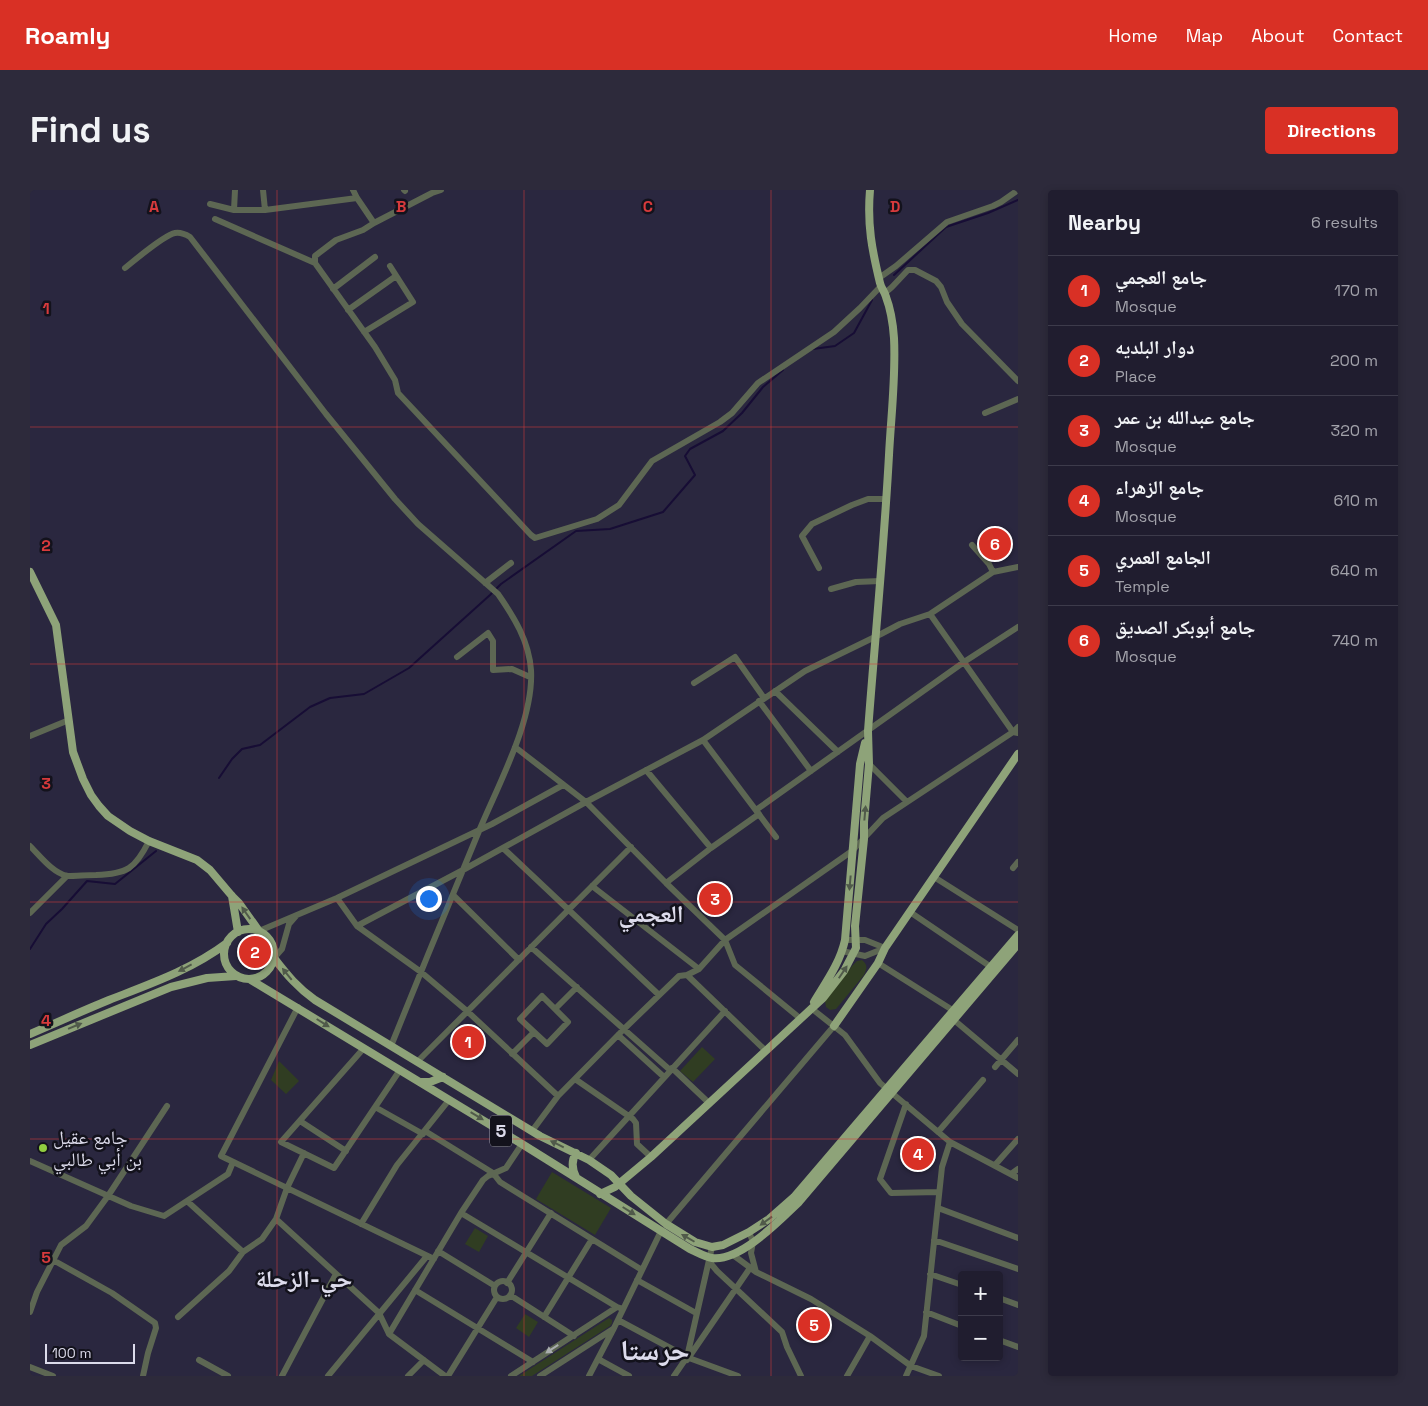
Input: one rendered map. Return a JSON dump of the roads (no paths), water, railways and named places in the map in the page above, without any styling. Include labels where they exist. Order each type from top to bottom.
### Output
[{"type":"main road","points":[[600,1194],[620,1184],[651,1157],[823,998],[844,971],[856,948],[855,926],[864,839],[869,764],[868,731],[887,499],[894,370],[892,320],[872,252],[868,210],[870,190]]},
{"type":"main road","points":[[30,572],[56,625],[73,752],[83,778],[95,801],[113,820],[130,831],[149,841],[197,860],[210,870],[239,903],[259,931],[272,942],[274,950],[272,966],[259,978],[243,979],[229,970],[224,952],[227,943],[238,932],[252,929],[259,931]]},
{"type":"main road","points":[[811,1008],[835,967],[845,940],[860,764],[868,731]]},
{"type":"main road","points":[[834,1026],[878,963],[885,948],[1018,755]]},
{"type":"main road","points":[[232,896],[238,932]]},
{"type":"main road","points":[[709,1258],[722,1258],[733,1255],[774,1226],[799,1202],[954,1011],[991,967],[1017,940]]},
{"type":"main road","points":[[712,1247],[723,1245],[749,1232],[769,1219],[794,1197],[954,1020],[1017,940]]},
{"type":"main road","points":[[30,1034],[106,1001],[169,977],[211,955],[227,943]]},
{"type":"main road","name":"5","points":[[274,958],[300,990],[315,1000],[532,1131],[589,1160],[611,1175],[664,1228],[690,1249],[709,1258]]},
{"type":"main road","points":[[30,1045],[171,987],[207,978],[236,976]]},
{"type":"main road","name":"5","points":[[251,980],[522,1144],[600,1194],[664,1228],[695,1242],[712,1247]]},
{"type":"main road","points":[[417,1080],[430,1082],[443,1077]]},
{"type":"main road","points":[[576,1153],[572,1168],[577,1178]]},
{"type":"street","points":[[234,210],[235,190]]},
{"type":"street","points":[[263,190],[265,210]]},
{"type":"street","points":[[353,190],[374,223]]},
{"type":"street","points":[[315,263],[315,256],[331,243],[363,230],[441,190]]},
{"type":"street","points":[[215,219],[315,263],[364,332],[395,380],[398,393],[534,540],[597,519],[620,505],[652,462],[720,422],[732,413],[758,383],[834,332],[882,286],[896,266],[947,222],[993,206],[1018,190]]},
{"type":"street","points":[[210,204],[234,210],[265,210],[357,198]]},
{"type":"street","points":[[125,268],[168,235],[177,232],[190,237],[326,414],[395,499],[418,524],[498,594],[521,631],[528,651],[530,694],[515,747],[391,1046]]},
{"type":"street","points":[[333,289],[376,257]]},
{"type":"street","points":[[364,332],[413,302],[390,266]]},
{"type":"street","points":[[882,286],[908,270],[915,270],[923,276],[930,277],[941,287],[947,302],[962,324],[1018,381]]},
{"type":"street","points":[[348,310],[396,276]]},
{"type":"street","points":[[985,413],[1018,399]]},
{"type":"street","points":[[819,568],[802,536],[812,524],[868,499],[887,499]]},
{"type":"street","points":[[972,545],[993,572]]},
{"type":"street","points":[[485,583],[511,563]]},
{"type":"street","points":[[357,926],[703,740],[806,671],[900,624],[930,614],[993,572],[1018,566]]},
{"type":"street","points":[[831,589],[856,582],[880,580]]},
{"type":"street","points":[[532,1131],[558,1096],[679,976],[699,970],[725,940],[852,851],[883,818],[1016,730],[930,614]]},
{"type":"street","points":[[666,883],[838,752],[964,662],[1018,627]]},
{"type":"street","points":[[457,657],[488,633],[493,640],[494,670],[512,669],[530,677]]},
{"type":"street","points":[[694,683],[736,657],[761,700],[812,771]]},
{"type":"street","points":[[775,690],[838,752]]},
{"type":"street","points":[[30,736],[69,720]]},
{"type":"street","points":[[703,740],[776,837]]},
{"type":"street","points":[[515,747],[586,802],[725,940],[735,965],[801,1018]]},
{"type":"street","points":[[869,764],[907,802]]},
{"type":"street","points":[[646,770],[711,848]]},
{"type":"street","points":[[259,931],[337,898],[479,830],[563,785]]},
{"type":"street","points":[[30,846],[61,875],[67,876],[120,873],[138,861],[149,841]]},
{"type":"street","points":[[417,1062],[631,847]]},
{"type":"street","points":[[502,848],[659,995]]},
{"type":"street","points":[[30,913],[67,876]]},
{"type":"street","points":[[934,876],[1018,930]]},
{"type":"street","points":[[592,886],[699,970]]},
{"type":"street","points":[[453,895],[519,960]]},
{"type":"street","points":[[337,898],[357,926],[422,972],[558,1096]]},
{"type":"street","points":[[910,912],[991,967]]},
{"type":"street","points":[[274,958],[282,949],[289,924],[299,913]]},
{"type":"street","points":[[845,940],[865,940],[885,948]]},
{"type":"street","points":[[531,947],[709,1102]]},
{"type":"street","points":[[842,951],[865,956],[885,948]]},
{"type":"street","points":[[878,963],[954,1011]]},
{"type":"street","points":[[687,975],[766,1051]]},
{"type":"street","points":[[555,1009],[576,987]]},
{"type":"street","points":[[542,996],[555,1009],[568,1022],[547,1044],[520,1019],[542,996]]},
{"type":"street","points":[[298,1007],[221,1156],[434,1259]]},
{"type":"street","points":[[811,1008],[845,1035],[880,1083],[950,1142],[1018,1178]]},
{"type":"street","points":[[589,1160],[725,1011]]},
{"type":"street","points":[[954,1020],[1018,1074]]},
{"type":"street","points":[[589,1376],[618,1320],[620,1308],[664,1228],[834,1026]]},
{"type":"street","points":[[512,1054],[534,1032]]},
{"type":"street","points":[[618,1035],[664,1077]]},
{"type":"street","points":[[995,1067],[1018,1040]]},
{"type":"street","points":[[364,1048],[281,1142],[334,1168],[400,1070]]},
{"type":"street","points":[[575,1079],[629,1116],[636,1123],[637,1144],[651,1157]]},
{"type":"street","points":[[938,1132],[983,1080]]},
{"type":"street","points":[[361,1224],[397,1165],[450,1100]]},
{"type":"street","points":[[906,1104],[880,1179],[891,1193],[940,1192]]},
{"type":"street","points":[[30,1312],[37,1292],[61,1245],[86,1226],[167,1106]]},
{"type":"street","points":[[375,1107],[424,1132],[492,1173],[500,1182],[642,1270]]},
{"type":"street","points":[[300,1121],[346,1151]]},
{"type":"street","points":[[995,1165],[1018,1139]]},
{"type":"street","points":[[906,1376],[924,1336],[942,1167],[950,1142]]},
{"type":"street","points":[[389,1334],[461,1213],[483,1180],[492,1173],[506,1168],[522,1144]]},
{"type":"street","points":[[178,1317],[229,1271],[243,1252],[262,1239],[276,1219],[286,1188],[304,1154]]},
{"type":"street","points":[[30,1161],[131,1206],[164,1216],[228,1174],[234,1162]]},
{"type":"street","points":[[1011,1174],[1018,1169]]},
{"type":"street","points":[[187,1201],[243,1252]]},
{"type":"street","points":[[938,1208],[1018,1238]]},
{"type":"street","points":[[461,1213],[620,1308]]},
{"type":"street","points":[[507,1283],[551,1214]]},
{"type":"street","points":[[276,1219],[379,1313],[389,1334],[446,1376],[497,1298]]},
{"type":"street","points":[[676,1376],[737,1288],[753,1270],[751,1253],[753,1242],[749,1232]]},
{"type":"street","points":[[544,1317],[592,1239]]},
{"type":"street","points":[[934,1240],[1018,1269]]},
{"type":"street","points":[[688,1357],[696,1313],[712,1247]]},
{"type":"street","points":[[438,1251],[495,1286]]},
{"type":"street","points":[[733,1255],[753,1270],[811,1299],[870,1336],[911,1366],[939,1376]]},
{"type":"street","points":[[329,1375],[426,1256]]},
{"type":"street","points":[[709,1258],[714,1268],[782,1332],[801,1376]]},
{"type":"street","points":[[53,1260],[112,1293],[155,1323],[156,1328],[148,1353],[144,1376]]},
{"type":"street","points":[[282,1376],[336,1274]]},
{"type":"street","points":[[930,1274],[958,1284]]},
{"type":"street","points":[[637,1280],[696,1313]]},
{"type":"street","points":[[501,1282],[507,1283],[511,1288],[510,1295],[504,1299],[497,1298],[494,1292],[495,1286],[501,1282]]},
{"type":"street","points":[[415,1290],[533,1362]]},
{"type":"street","points":[[510,1295],[574,1336]]},
{"type":"street","points":[[1003,1299],[1018,1305]]},
{"type":"street","points":[[511,1376],[620,1308]]},
{"type":"street","points":[[926,1312],[958,1324]]},
{"type":"street","points":[[618,1320],[688,1357],[738,1376]]},
{"type":"street","points":[[540,1376],[614,1328]]},
{"type":"street","points":[[848,1376],[870,1336]]},
{"type":"street","points":[[1003,1341],[1018,1347]]},
{"type":"street","points":[[598,1359],[628,1376]]},
{"type":"street","points":[[199,1360],[228,1376]]},
{"type":"street","points":[[408,1376],[424,1360]]},
{"type":"street","points":[[30,1367],[53,1376]]},
{"type":"waterway","points":[[894,275],[946,227],[988,213],[1018,200]]},
{"type":"waterway","points":[[813,349],[835,346],[854,333],[872,300]]},
{"type":"waterway","points":[[219,778],[232,759],[242,749],[260,745],[310,707],[330,698],[364,694],[409,668],[501,584],[576,531],[610,529],[663,512],[695,475],[685,456],[690,449],[723,431],[742,413],[763,387],[783,370]]},
{"type":"waterway","points":[[30,949],[46,924],[87,881],[115,884],[156,851]]},
{"type":"place","name":"جامع أبوبكر الصديق","points":[[995,544]]},
{"type":"place","name":"جامع عبدالله بن عمر","points":[[715,899]]},
{"type":"place","name":"دوار البلديه","points":[[255,952]]},
{"type":"place","name":"جامع العجمي","points":[[468,1042]]},
{"type":"place","name":"جامع عقيل بن أبي طالبي","points":[[43,1148]]},
{"type":"place","name":"جامع الزهراء","points":[[918,1154]]},
{"type":"place","name":"الجامع العمري","points":[[814,1325]]},
{"type":"district","name":"العجمي","points":[[651,914]]},
{"type":"district","name":"حي-الزحلة","points":[[304,1279]]},
{"type":"district","name":"حرستا","points":[[655,1350]]}]
